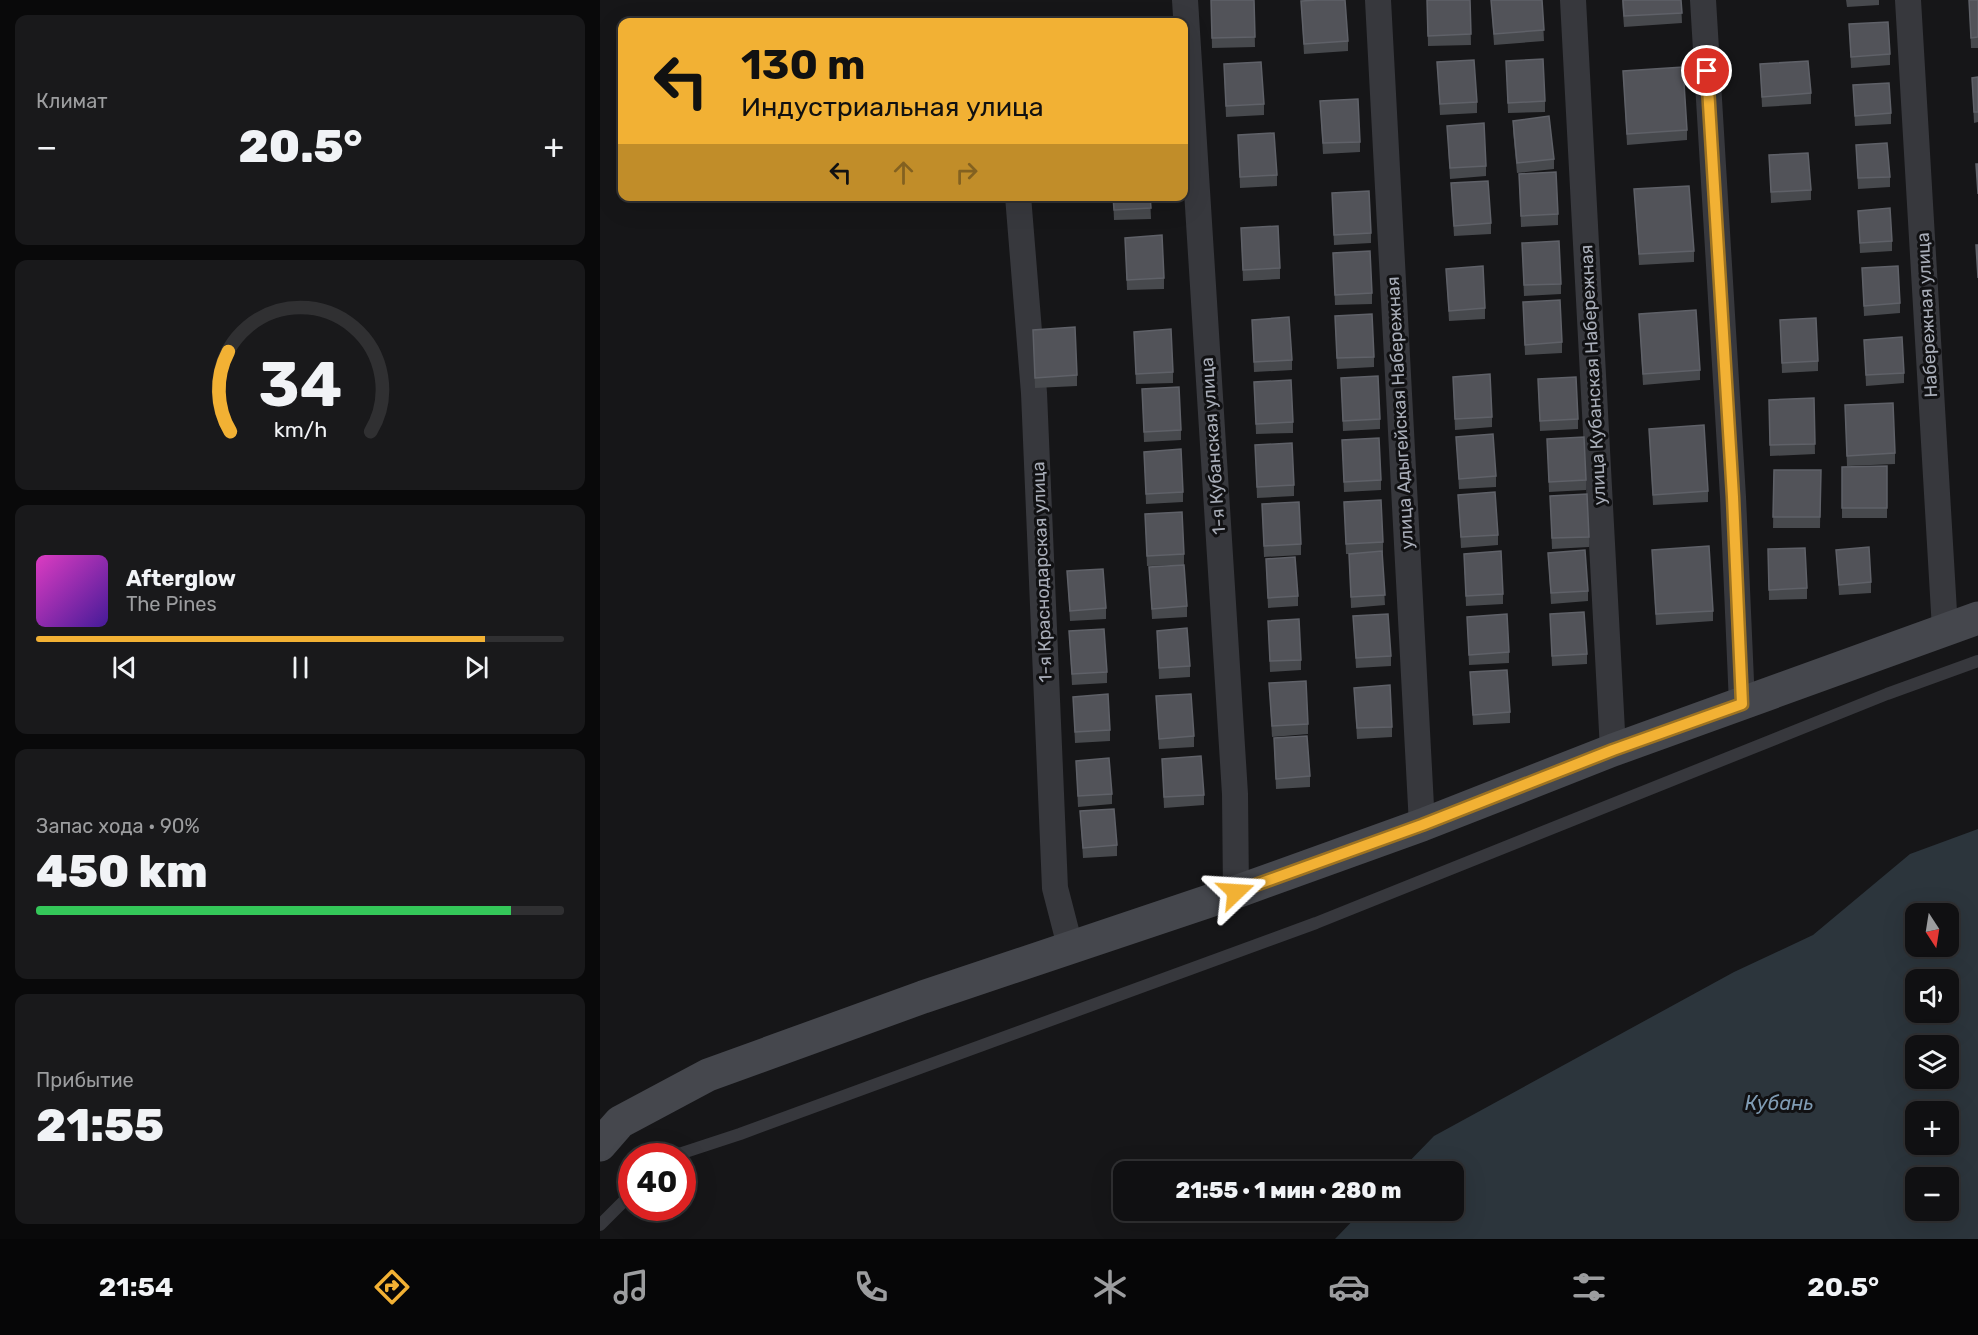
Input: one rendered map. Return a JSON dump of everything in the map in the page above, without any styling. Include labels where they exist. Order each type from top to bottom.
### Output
[{"type":"street","name":"1-я Кубанская улица","points":[[1185,0],[1186,18]]},
{"type":"street","name":"улица Адыгейская Набережная","points":[[1378,0],[1422,825]]},
{"type":"street","name":"улица Кубанская Набережная","points":[[1573,0],[1613,750]]},
{"type":"street","points":[[1703,0],[1733,497],[1742,704]]},
{"type":"street","name":"Набережная улица","points":[[1908,0],[1945,629]]},
{"type":"street","name":"1-я Кубанская улица","points":[[1188,48],[1235,794],[1236,892]]},
{"type":"street","name":"1-я Краснодарская улица","points":[[1018,201],[1034,393],[1055,888],[1070,946]]},
{"type":"street","points":[[600,1145],[620,1122],[708,1075],[1070,946],[1236,892],[1422,825],[1613,750],[1978,618]]},
{"type":"lane","points":[[696,1148],[774,1122],[1316,923],[1887,694],[1978,661]]},
{"type":"lane","points":[[600,1224],[618,1207]]},
{"type":"water","name":"Кубань","points":[[1978,829],[1978,1239],[1335,1239],[1352,1221],[1464,1221],[1464,1161],[1410,1161],[1434,1136],[1734,972],[1813,935],[1910,854]]},
{"type":"building","points":[[1211,0],[1254,0],[1255,37],[1212,38]]},
{"type":"building","points":[[1345,0],[1348,41],[1304,44],[1301,1]]},
{"type":"building","points":[[1427,0],[1470,0],[1471,34],[1428,36]]},
{"type":"building","points":[[1491,0],[1542,0],[1544,30],[1494,34]]},
{"type":"building","points":[[1623,0],[1681,0],[1682,13],[1624,16]]},
{"type":"building","points":[[1969,0],[1978,0],[1978,37],[1971,38]]},
{"type":"building","points":[[1888,22],[1890,54],[1851,57],[1849,24]]},
{"type":"building","points":[[1543,59],[1545,101],[1508,103],[1506,61]]},
{"type":"building","points":[[1474,60],[1477,102],[1440,104],[1437,62]]},
{"type":"building","points":[[1808,61],[1811,93],[1762,97],[1760,64]]},
{"type":"building","points":[[1261,62],[1264,104],[1226,106],[1224,64]]},
{"type":"building","points":[[1683,67],[1687,130],[1627,134],[1623,71]]},
{"type":"building","points":[[1978,77],[1978,112],[1974,112],[1972,78]]},
{"type":"building","points":[[1889,83],[1891,113],[1855,116],[1853,85]]},
{"type":"building","points":[[1358,99],[1360,142],[1323,143],[1320,101]]},
{"type":"building","points":[[1549,116],[1554,159],[1517,163],[1513,121]]},
{"type":"building","points":[[1484,123],[1486,166],[1450,168],[1447,126]]},
{"type":"building","points":[[1274,133],[1277,175],[1240,177],[1238,135]]},
{"type":"building","points":[[1887,143],[1890,177],[1858,178],[1856,145]]},
{"type":"building","points":[[1808,153],[1811,190],[1771,192],[1769,155]]},
{"type":"building","points":[[1976,164],[1978,164],[1978,194]]},
{"type":"building","points":[[1556,172],[1558,214],[1521,216],[1519,174]]},
{"type":"building","points":[[1488,181],[1491,223],[1454,226],[1451,183]]},
{"type":"building","points":[[1689,186],[1694,251],[1639,254],[1634,189]]},
{"type":"building","points":[[1369,191],[1371,233],[1334,235],[1332,193]]},
{"type":"building","points":[[1113,201],[1150,201],[1151,208],[1114,210]]},
{"type":"building","points":[[1890,208],[1892,241],[1860,243],[1858,211]]},
{"type":"building","points":[[1278,226],[1280,268],[1243,270],[1241,228]]},
{"type":"building","points":[[1162,235],[1164,278],[1127,280],[1125,238]]},
{"type":"building","points":[[1559,241],[1561,284],[1524,285],[1522,243]]},
{"type":"building","points":[[1976,245],[1978,245],[1978,278]]},
{"type":"building","points":[[1370,251],[1372,293],[1335,295],[1333,253]]},
{"type":"building","points":[[1483,266],[1485,308],[1449,311],[1446,269]]},
{"type":"building","points":[[1898,266],[1900,303],[1864,306],[1862,268]]},
{"type":"building","points":[[1560,300],[1562,342],[1525,345],[1523,302]]},
{"type":"building","points":[[1696,310],[1700,370],[1643,374],[1639,314]]},
{"type":"building","points":[[1372,314],[1374,357],[1337,358],[1335,316]]},
{"type":"building","points":[[1289,317],[1292,360],[1254,362],[1252,320]]},
{"type":"building","points":[[1816,318],[1818,361],[1782,363],[1780,320]]},
{"type":"building","points":[[1075,327],[1077,375],[1035,378],[1033,330]]},
{"type":"building","points":[[1171,329],[1173,372],[1136,374],[1134,332]]},
{"type":"building","points":[[1902,337],[1904,373],[1866,375],[1864,340]]},
{"type":"building","points":[[1490,374],[1492,417],[1455,419],[1453,377]]},
{"type":"building","points":[[1378,376],[1380,419],[1343,421],[1341,378]]},
{"type":"building","points":[[1576,377],[1578,419],[1540,421],[1538,379]]},
{"type":"building","points":[[1291,380],[1293,422],[1256,424],[1254,382]]},
{"type":"building","points":[[1179,387],[1181,430],[1144,432],[1142,389]]},
{"type":"building","points":[[1814,398],[1815,444],[1770,445],[1769,400]]},
{"type":"building","points":[[1893,403],[1895,453],[1847,456],[1845,405]]},
{"type":"building","points":[[1704,425],[1708,491],[1653,495],[1649,429]]},
{"type":"building","points":[[1493,434],[1496,476],[1459,479],[1456,437]]},
{"type":"building","points":[[1584,437],[1586,480],[1549,482],[1547,439]]},
{"type":"building","points":[[1379,438],[1381,480],[1344,482],[1342,440]]},
{"type":"building","points":[[1292,443],[1294,485],[1257,487],[1255,445]]},
{"type":"building","points":[[1181,449],[1183,492],[1146,494],[1144,452]]},
{"type":"building","points":[[1887,466],[1887,508],[1842,508],[1842,467]]},
{"type":"building","points":[[1774,470],[1821,470],[1820,517],[1773,517]]},
{"type":"building","points":[[1495,492],[1498,535],[1461,537],[1458,495]]},
{"type":"building","points":[[1587,494],[1589,537],[1552,538],[1550,496]]},
{"type":"building","points":[[1381,500],[1383,542],[1346,544],[1344,502]]},
{"type":"building","points":[[1299,502],[1301,544],[1264,546],[1262,504]]},
{"type":"building","points":[[1182,512],[1184,554],[1147,556],[1145,514]]},
{"type":"building","points":[[1709,546],[1713,611],[1656,614],[1652,550]]},
{"type":"building","points":[[1869,547],[1871,582],[1839,585],[1836,550]]},
{"type":"building","points":[[1805,548],[1807,588],[1769,590],[1768,549]]},
{"type":"building","points":[[1585,550],[1588,591],[1551,593],[1548,553]]},
{"type":"building","points":[[1382,551],[1385,595],[1351,597],[1349,554]]},
{"type":"building","points":[[1501,551],[1503,594],[1466,596],[1464,554]]},
{"type":"building","points":[[1295,557],[1298,596],[1268,598],[1266,559]]},
{"type":"building","points":[[1184,565],[1187,606],[1152,609],[1149,567]]},
{"type":"building","points":[[1103,569],[1106,608],[1070,611],[1067,571]]},
{"type":"building","points":[[1584,612],[1587,654],[1552,656],[1550,614]]},
{"type":"building","points":[[1388,614],[1391,656],[1356,658],[1353,616]]},
{"type":"building","points":[[1507,614],[1509,652],[1469,655],[1467,617]]},
{"type":"building","points":[[1299,619],[1301,660],[1270,661],[1268,621]]},
{"type":"building","points":[[1187,628],[1190,666],[1159,668],[1157,631]]},
{"type":"building","points":[[1104,629],[1107,672],[1072,674],[1069,631]]},
{"type":"building","points":[[1507,670],[1510,712],[1473,715],[1470,672]]},
{"type":"building","points":[[1306,681],[1308,724],[1272,726],[1269,683]]},
{"type":"building","points":[[1390,685],[1392,727],[1357,728],[1354,688]]},
{"type":"building","points":[[1108,694],[1110,730],[1075,732],[1073,697]]},
{"type":"building","points":[[1191,694],[1194,736],[1159,739],[1156,696]]},
{"type":"building","points":[[1307,736],[1310,776],[1276,779],[1274,738]]},
{"type":"building","points":[[1201,756],[1204,795],[1164,797],[1162,759]]},
{"type":"building","points":[[1109,758],[1112,794],[1078,796],[1076,761]]},
{"type":"building","points":[[1114,809],[1117,845],[1083,848],[1080,811]]},
{"type":"route","points":[[1236,892],[1422,825],[1613,750],[1742,704],[1733,497],[1707,71]]}]
